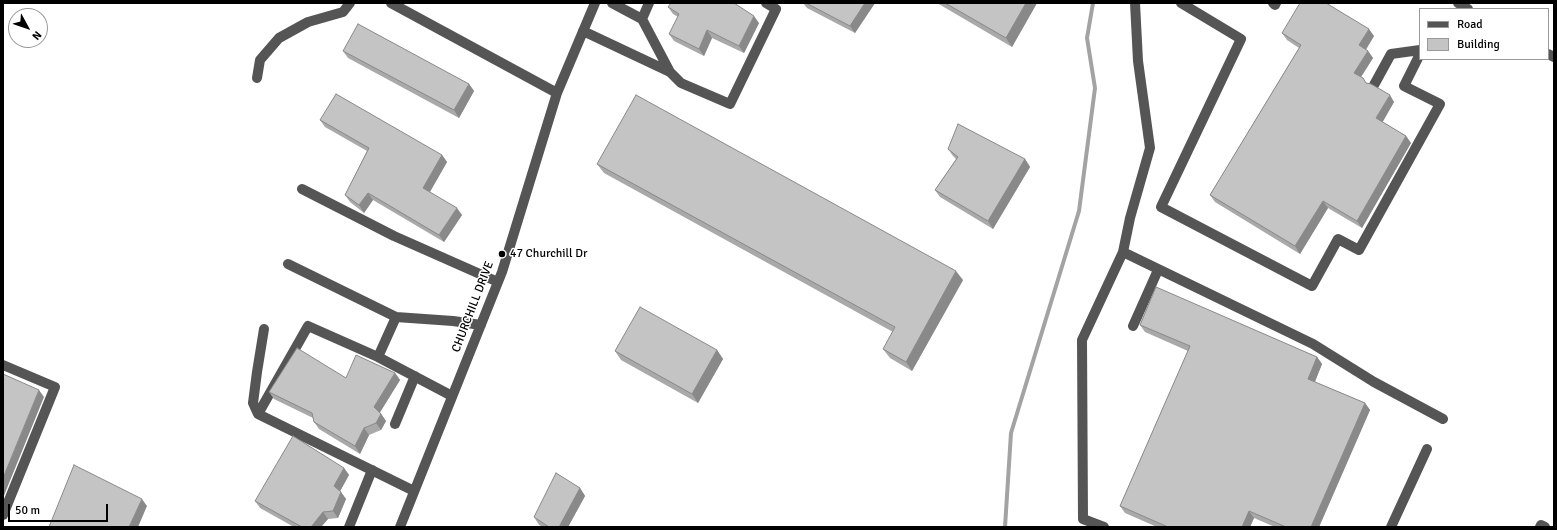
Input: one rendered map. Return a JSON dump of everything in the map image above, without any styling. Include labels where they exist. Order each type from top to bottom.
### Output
[{"type":"street","points":[[257,78],[260,60],[279,38],[308,22],[343,12],[350,3]]},
{"type":"street","points":[[391,3],[557,93]]},
{"type":"street","name":"CHURCHILL DRIVE","points":[[400,527],[498,282],[557,93],[595,3]]},
{"type":"street","points":[[612,3],[642,19],[670,72]]},
{"type":"street","points":[[642,19],[650,3]]},
{"type":"street","points":[[583,31],[670,72],[682,83],[730,104],[776,9],[766,3]]},
{"type":"street","points":[[1104,527],[1082,523],[1082,340],[1123,252],[1130,218],[1150,148],[1138,61],[1134,3]]},
{"type":"street","points":[[1181,3],[1241,39],[1161,207],[1312,286],[1338,238],[1359,250],[1440,104],[1404,86],[1419,56]]},
{"type":"street","points":[[1374,85],[1391,54],[1419,50]]},
{"type":"street","points":[[302,189],[394,236],[498,282]]},
{"type":"street","points":[[1123,252],[1313,344],[1374,382],[1443,420]]},
{"type":"street","points":[[288,264],[396,317],[480,324]]},
{"type":"street","points":[[1133,326],[1158,270]]},
{"type":"street","points":[[378,357],[396,317]]},
{"type":"street","points":[[258,414],[308,326],[378,357],[452,396]]},
{"type":"street","points":[[264,329],[253,403],[258,414],[414,491]]},
{"type":"street","points":[[3,365],[55,387],[3,515]]},
{"type":"street","points":[[395,424],[414,376]]},
{"type":"street","points":[[1391,527],[1427,449]]},
{"type":"street","points":[[349,527],[372,470]]},
{"type":"street","points":[[1540,527],[1541,525],[1545,527]]},
{"type":"building","points":[[671,3],[734,3],[754,16],[739,46],[707,30],[699,49],[669,34],[679,14],[668,7]]},
{"type":"building","points":[[806,3],[865,3],[850,26]]},
{"type":"building","points":[[945,3],[1026,3],[1006,38]]},
{"type":"building","points":[[1300,3],[1326,3],[1369,29],[1359,45],[1368,51],[1354,73],[1363,78],[1366,83],[1371,84],[1390,95],[1376,118],[1406,136],[1357,221],[1323,201],[1295,246],[1210,195],[1301,45],[1282,33]]},
{"type":"building","points":[[358,24],[469,84],[454,110],[343,51]]},
{"type":"building","points":[[336,94],[442,155],[423,188],[457,208],[439,235],[368,193],[359,205],[345,195],[369,148],[320,120]]},
{"type":"building","points":[[636,95],[956,271],[906,362],[883,349],[895,327],[597,164]]},
{"type":"building","points":[[958,124],[1025,159],[988,221],[935,190],[958,157],[948,149]]},
{"type":"building","points":[[1156,287],[1317,357],[1308,379],[1365,403],[1311,527],[1286,527],[1249,511],[1242,527],[1168,527],[1120,506],[1190,346],[1140,325]]},
{"type":"building","points":[[640,307],[717,350],[692,394],[615,351]]},
{"type":"building","points":[[297,348],[346,378],[356,355],[395,373],[374,407],[381,414],[376,423],[364,428],[355,446],[314,422],[312,413],[269,392]]},
{"type":"building","points":[[3,374],[39,390],[3,478]]},
{"type":"building","points":[[293,436],[344,468],[334,486],[341,492],[333,511],[323,512],[311,527],[302,527],[255,501]]},
{"type":"building","points":[[74,465],[142,499],[129,527],[49,527]]},
{"type":"building","points":[[556,473],[580,488],[559,527],[549,527],[534,517]]},
{"type":"waterway","points":[[1005,527],[1011,433],[1079,211],[1095,88],[1087,38],[1093,3]]},
{"type":"place","name":"47 Churchill Dr","points":[[502,254]]}]
